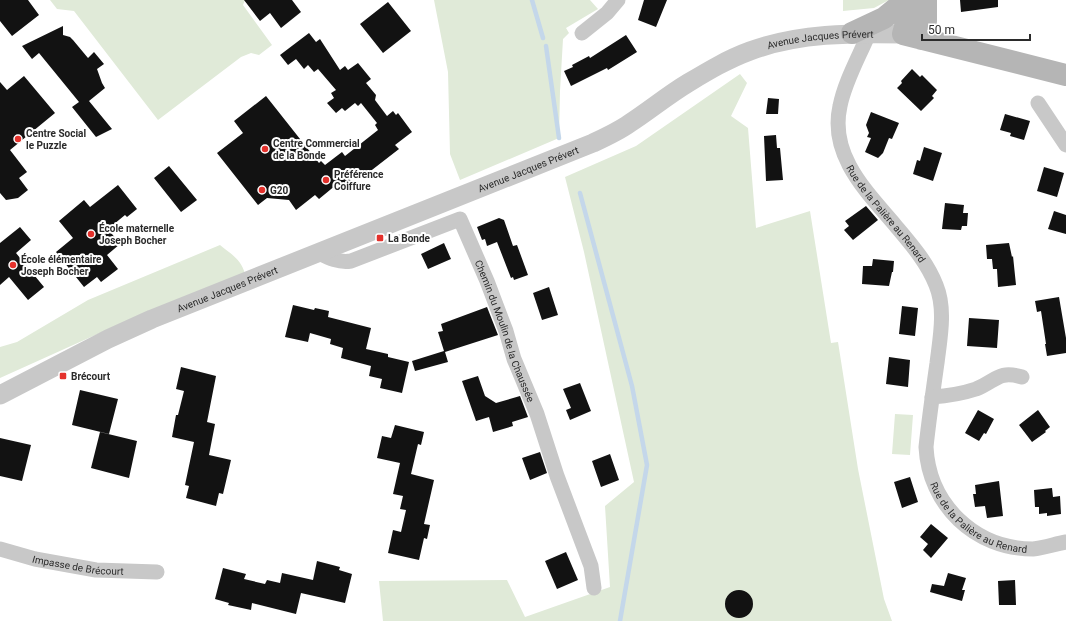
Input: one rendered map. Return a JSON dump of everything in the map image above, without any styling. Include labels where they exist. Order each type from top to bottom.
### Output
[{"type":"main road","points":[[861,33],[884,18],[906,0]]},
{"type":"main road","points":[[913,36],[908,15],[914,0]]},
{"type":"main road","points":[[913,36],[926,21],[926,0]]},
{"type":"main road","name":"Avenue Jacques Prévert","points":[[913,36],[1066,75]]},
{"type":"street","points":[[582,33],[607,13],[618,0]]},
{"type":"street","name":"Avenue Jacques Prévert","points":[[0,395],[108,339],[152,319],[593,143],[629,124],[686,84],[727,61],[751,51],[783,42],[810,37],[861,33],[913,36]]},
{"type":"street","name":"Rue de la Palière au Renard","points":[[861,33],[840,107],[838,123],[840,140],[848,166],[856,179],[921,256],[937,286],[940,300],[941,328],[928,427],[927,461],[934,484],[957,519],[990,541],[1019,548],[1035,549],[1066,542]]},
{"type":"street","points":[[1038,103],[1066,144]]},
{"type":"street","name":"Chemin du Moulin de la Chaussée","points":[[319,253],[335,261],[351,261],[460,219],[487,282],[506,331],[514,359],[537,414],[557,476],[591,566],[594,588]]},
{"type":"street","points":[[932,397],[957,395],[977,388],[999,376],[1012,374],[1022,377]]},
{"type":"street","name":"Impasse de Brécourt","points":[[0,549],[35,559],[96,570],[157,572]]},
{"type":"green space","points":[[50,0],[245,0],[243,5],[272,45],[259,55],[251,53],[241,57],[158,120],[74,11],[57,9]]},
{"type":"green space","points":[[434,0],[590,0],[598,9],[566,28],[569,33],[563,39],[559,138],[460,180],[450,154],[448,72]]},
{"type":"green space","points":[[843,0],[889,0],[874,8],[843,11]]},
{"type":"green space","points":[[740,74],[747,83],[731,116],[748,128],[756,228],[810,211],[831,343],[838,342],[858,469],[884,599],[892,621],[383,621],[379,581],[507,580],[525,617],[610,587],[605,506],[634,482],[584,252],[565,177],[636,146]]},
{"type":"green space","points":[[220,245],[232,254],[241,264],[245,274],[102,332],[0,378],[0,347],[17,342],[88,300]]},
{"type":"green space","points":[[895,414],[913,415],[910,455],[892,454]]},
{"type":"building","points":[[0,0],[28,0],[39,15],[12,36],[0,21]]},
{"type":"building","points":[[244,0],[292,0],[301,12],[281,28],[270,13],[260,21]]},
{"type":"building","points":[[644,0],[667,0],[656,27],[638,20]]},
{"type":"building","points":[[960,0],[998,0],[998,7],[961,12]]},
{"type":"building","points":[[388,2],[411,31],[383,53],[360,24]]},
{"type":"building","points":[[63,26],[63,35],[70,37],[88,58],[94,52],[104,64],[97,69],[105,88],[89,101],[112,129],[96,137],[72,107],[79,102],[39,53],[32,59],[22,46]]},
{"type":"building","name":"Centre Commercial de la Bonde","points":[[309,33],[316,42],[320,39],[340,70],[345,66],[348,70],[358,63],[371,79],[366,83],[376,95],[375,100],[387,116],[393,111],[396,115],[398,113],[412,132],[395,145],[399,149],[359,180],[356,176],[339,190],[336,185],[319,199],[315,195],[296,210],[289,200],[267,198],[258,205],[217,153],[243,133],[234,121],[266,96],[319,163],[321,161],[325,165],[342,152],[345,156],[378,130],[375,125],[377,123],[361,103],[358,106],[355,103],[345,111],[342,108],[336,113],[327,103],[334,98],[331,93],[336,90],[318,69],[314,72],[308,65],[304,69],[296,59],[288,65],[280,55]]},
{"type":"building","points":[[626,35],[637,52],[608,70],[607,68],[571,86],[564,71],[573,67],[572,65],[589,56],[590,58]]},
{"type":"building","points":[[912,69],[920,77],[922,75],[937,90],[932,96],[934,98],[921,111],[897,88]]},
{"type":"building","name":"Centre Social le Puzzle","points":[[24,76],[55,113],[10,150],[27,172],[19,178],[28,190],[18,198],[6,200],[0,193],[0,82],[7,90]]},
{"type":"building","points":[[768,98],[779,99],[778,114],[766,114]]},
{"type":"building","points":[[871,112],[899,123],[892,139],[889,138],[883,153],[878,158],[865,152],[871,138],[867,137],[869,133],[866,125]]},
{"type":"building","points":[[1005,114],[1030,121],[1024,140],[1010,136],[1011,133],[1000,130]]},
{"type":"building","points":[[776,135],[777,148],[780,148],[783,180],[766,181],[764,136]]},
{"type":"building","points":[[924,147],[942,153],[933,181],[913,174],[917,160],[920,161]]},
{"type":"building","points":[[169,166],[197,200],[181,212],[154,178]]},
{"type":"building","points":[[1044,167],[1064,173],[1057,197],[1037,191]]},
{"type":"building","name":"École maternelle Joseph Bocher","points":[[118,185],[137,209],[127,217],[125,215],[108,229],[120,244],[107,255],[118,269],[101,282],[97,277],[84,287],[56,252],[73,238],[59,221],[84,200],[90,207]]},
{"type":"building","points":[[945,203],[964,205],[963,213],[968,213],[967,226],[962,226],[961,230],[942,229]]},
{"type":"building","points":[[866,206],[878,220],[853,240],[844,230],[849,226],[845,221]]},
{"type":"building","points":[[1054,211],[1066,215],[1066,234],[1048,229]]},
{"type":"building","points":[[499,218],[504,220],[513,246],[517,245],[528,275],[514,280],[513,277],[511,278],[497,242],[487,246],[485,239],[482,240],[477,227]]},
{"type":"building","name":"École élémentaire Joseph Bocher","points":[[20,227],[31,240],[16,253],[44,287],[28,300],[9,277],[0,285],[0,243]]},
{"type":"building","points":[[444,243],[451,259],[428,269],[421,254]]},
{"type":"building","points":[[1009,243],[1012,257],[1013,256],[1016,285],[998,287],[997,269],[993,269],[992,259],[987,259],[986,245]]},
{"type":"building","points":[[873,259],[894,261],[889,286],[862,284],[863,266],[872,266]]},
{"type":"building","points":[[549,287],[558,315],[542,320],[533,293]]},
{"type":"building","points":[[1059,297],[1066,338],[1066,353],[1047,356],[1041,311],[1037,312],[1035,301]]},
{"type":"building","points":[[293,305],[314,310],[315,308],[329,311],[328,317],[371,328],[366,349],[388,354],[388,357],[409,362],[402,393],[380,388],[382,379],[369,376],[371,366],[341,358],[343,348],[330,344],[331,339],[310,333],[308,342],[285,337]]},
{"type":"building","points":[[902,306],[918,308],[915,336],[899,334]]},
{"type":"building","points":[[487,307],[498,335],[445,352],[448,362],[415,371],[412,361],[444,351],[438,332],[443,331],[441,324]]},
{"type":"building","points":[[969,318],[999,320],[997,348],[967,346]]},
{"type":"building","points":[[889,357],[910,360],[908,387],[886,384]]},
{"type":"building","points":[[181,367],[216,376],[207,422],[215,424],[209,455],[231,460],[223,494],[219,493],[216,506],[186,498],[189,486],[185,485],[194,442],[172,437],[176,415],[178,415],[184,391],[176,389]]},
{"type":"building","points":[[478,376],[485,396],[496,403],[520,396],[528,417],[512,422],[513,426],[493,432],[489,417],[476,421],[462,381]]},
{"type":"building","points":[[580,383],[591,411],[570,420],[566,410],[571,408],[563,389]]},
{"type":"building","points":[[80,390],[118,399],[109,434],[72,425]]},
{"type":"building","points":[[978,410],[994,419],[986,434],[984,433],[979,441],[965,433]]},
{"type":"building","points":[[1038,410],[1050,427],[1045,431],[1046,432],[1032,442],[1019,425]]},
{"type":"building","points":[[395,425],[424,432],[421,445],[418,444],[411,474],[434,480],[424,524],[430,525],[427,539],[424,538],[419,560],[388,553],[393,530],[401,532],[406,510],[400,509],[403,496],[393,494],[400,463],[377,458],[382,436],[391,438]]},
{"type":"building","points":[[100,432],[137,441],[129,478],[91,468]]},
{"type":"building","points":[[0,438],[31,445],[22,481],[0,476]]},
{"type":"building","points":[[540,452],[547,473],[530,480],[522,458]]},
{"type":"building","points":[[610,454],[619,480],[601,487],[592,461]]},
{"type":"building","points":[[910,477],[918,502],[902,508],[894,482]]},
{"type":"building","points":[[999,481],[1003,516],[987,518],[985,506],[975,507],[973,494],[976,494],[975,485]]},
{"type":"building","points":[[1052,488],[1053,497],[1060,496],[1061,514],[1047,516],[1047,513],[1039,514],[1039,507],[1035,507],[1034,490]]},
{"type":"building","points":[[931,524],[948,538],[931,558],[923,550],[928,544],[920,537]]},
{"type":"building","points":[[566,552],[578,580],[557,589],[545,561]]},
{"type":"building","points":[[317,561],[340,567],[339,570],[352,574],[345,603],[301,593],[296,614],[252,603],[251,610],[228,605],[229,603],[215,599],[223,568],[246,574],[244,579],[265,584],[267,580],[280,583],[282,573],[313,580]]},
{"type":"building","points":[[948,573],[966,578],[962,590],[965,590],[962,601],[930,592],[932,584],[944,586]]},
{"type":"building","points":[[1015,580],[1016,605],[999,605],[998,581]]},
{"type":"building","points":[[739,590],[749,594],[753,604],[749,614],[739,618],[729,614],[725,604],[729,594]]},
{"type":"waterway","points":[[532,0],[543,38]]},
{"type":"waterway","points":[[546,46],[559,138]]},
{"type":"waterway","points":[[580,193],[632,386],[647,465],[620,621]]},
{"type":"place","name":"Centre Social le Puzzle","points":[[18,139]]},
{"type":"place","name":"Centre Commercial de la Bonde","points":[[265,149]]},
{"type":"place","name":"Préférence Coiffure","points":[[326,180]]},
{"type":"place","name":"G20","points":[[262,190]]},
{"type":"place","name":"École maternelle Joseph Bocher","points":[[91,234]]},
{"type":"place","name":"La Bonde","points":[[380,238]]},
{"type":"place","name":"École élémentaire Joseph Bocher","points":[[13,265]]},
{"type":"place","name":"Brécourt","points":[[63,376]]}]
